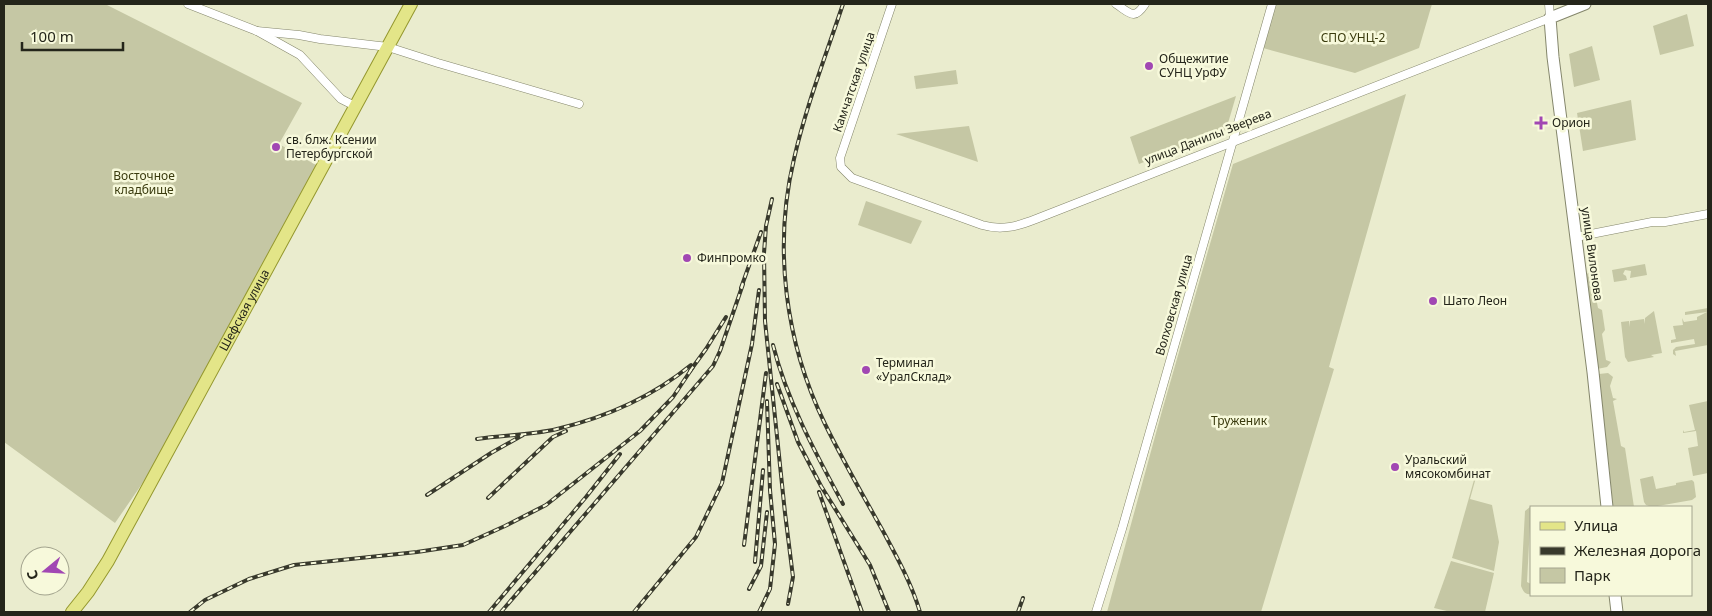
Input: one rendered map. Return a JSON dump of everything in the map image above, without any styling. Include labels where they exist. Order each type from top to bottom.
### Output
[{"type":"main road","name":"Шефская улица","points":[[72,612],[88,592],[108,561],[411,4]]},
{"type":"street","points":[[188,4],[257,31],[300,55],[341,99],[355,106]]},
{"type":"street","name":"Камчатская улица","points":[[841,167],[840,158],[892,4]]},
{"type":"street","points":[[1116,4],[1132,15],[1139,13],[1145,4]]},
{"type":"street","name":"Волховская улица","points":[[1096,612],[1122,529],[1272,4]]},
{"type":"street","name":"улица Вилонова","points":[[1549,4],[1553,57],[1592,362],[1607,506]]},
{"type":"street","name":"улица Данилы Зверева","points":[[841,167],[852,178],[982,225],[1002,229],[1029,222],[1585,4]]},
{"type":"street","points":[[257,31],[299,34],[320,39],[388,46],[438,63],[579,104]]},
{"type":"street","points":[[1576,237],[1652,222],[1665,222],[1708,214]]},
{"type":"street","points":[[1615,596],[1617,612]]},
{"type":"green space","name":"Восточное кладбище","points":[[4,4],[105,4],[302,103],[279,144],[316,165],[146,478],[115,523],[4,442]]},
{"type":"green space","name":"СПО УНЦ-2","points":[[1276,4],[1432,4],[1419,48],[1355,73],[1263,48]]},
{"type":"green space","points":[[1687,14],[1694,46],[1660,55],[1653,26]]},
{"type":"green space","points":[[1592,46],[1600,80],[1574,87],[1569,54]]},
{"type":"green space","points":[[956,70],[958,84],[916,89],[914,76]]},
{"type":"green space","name":"Труженик","points":[[1406,94],[1329,367],[1334,369],[1261,612],[1107,612],[1233,164]]},
{"type":"green space","points":[[1236,96],[1226,130],[1139,164],[1130,137]]},
{"type":"green space","points":[[1631,100],[1636,140],[1583,151],[1577,113]]},
{"type":"green space","points":[[969,126],[978,162],[896,134]]},
{"type":"green space","points":[[866,201],[922,221],[911,244],[858,225]]},
{"type":"green space","points":[[1645,264],[1647,275],[1630,278],[1631,271],[1625,270],[1623,274],[1627,280],[1614,282],[1612,270]]},
{"type":"green space","points":[[1591,273],[1598,308],[1602,310],[1605,330],[1602,334],[1606,360],[1611,362],[1607,367],[1597,369],[1584,274]]},
{"type":"green space","points":[[1708,308],[1708,345],[1675,351],[1676,356],[1673,354],[1673,350],[1676,347],[1695,344],[1694,339],[1671,343],[1671,340],[1676,339],[1673,326],[1683,325],[1682,318],[1684,322],[1697,320],[1697,317],[1707,312],[1685,315],[1685,312]]},
{"type":"green space","points":[[1654,311],[1662,353],[1651,355],[1654,357],[1628,362],[1625,357],[1621,322],[1629,321],[1630,327],[1630,321],[1644,319],[1645,324],[1645,318]]},
{"type":"green space","points":[[1608,373],[1613,377],[1610,386],[1613,398],[1617,399],[1613,401],[1621,446],[1625,448],[1634,506],[1613,505],[1599,374]]},
{"type":"green space","points":[[1708,401],[1708,473],[1693,476],[1688,448],[1698,446],[1696,431],[1683,433],[1683,430],[1684,432],[1695,430],[1689,405]]},
{"type":"green space","points":[[1653,476],[1656,489],[1692,480],[1696,497],[1692,500],[1649,506],[1644,502],[1640,479]]},
{"type":"green space","points":[[1474,480],[1470,499],[1492,505],[1499,542],[1494,571],[1452,558]]},
{"type":"green space","points":[[1530,507],[1527,582],[1530,584],[1530,594],[1524,592],[1521,586],[1525,511]]},
{"type":"green space","points":[[1451,561],[1494,573],[1485,612],[1451,612],[1434,608]]},
{"type":"railway","points":[[843,4],[810,100],[794,159],[784,226],[787,294],[792,327],[811,393],[839,452],[899,562],[920,612]]},
{"type":"railway","points":[[772,199],[766,226],[764,253],[765,321],[793,577],[788,604]]},
{"type":"railway","points":[[741,288],[761,232]]},
{"type":"railway","points":[[501,612],[713,366],[743,284]]},
{"type":"railway","points":[[634,612],[696,537],[722,483],[752,344],[759,290]]},
{"type":"railway","points":[[690,371],[726,317]]},
{"type":"railway","points":[[773,345],[794,407],[843,504]]},
{"type":"railway","points":[[477,439],[547,431],[594,418],[645,396],[691,365]]},
{"type":"railway","points":[[190,612],[205,600],[249,579],[294,565],[417,552],[463,545],[505,526],[546,505],[640,431],[673,397],[693,367]]},
{"type":"railway","points":[[744,545],[766,373]]},
{"type":"railway","points":[[777,384],[798,442],[821,486],[870,565],[889,612]]},
{"type":"railway","points":[[759,612],[770,589],[775,544],[770,490],[767,401]]},
{"type":"railway","points":[[488,498],[553,437],[566,431]]},
{"type":"railway","points":[[427,495],[491,453],[523,435]]},
{"type":"railway","points":[[489,612],[620,454]]},
{"type":"railway","points":[[755,562],[763,470]]},
{"type":"railway","points":[[819,492],[862,612]]},
{"type":"railway","points":[[749,589],[761,566],[767,512]]},
{"type":"railway","points":[[1018,612],[1023,598]]},
{"type":"place","name":"Общежитие СУНЦ УрФУ","points":[[1149,66]]},
{"type":"place","name":"Орион","points":[[1541,123]]},
{"type":"place","name":"св. блж. Ксении Петербургской","points":[[276,147]]},
{"type":"place","name":"Финпромко","points":[[687,258]]},
{"type":"place","name":"Шато Леон","points":[[1433,301]]},
{"type":"place","name":"Терминал «УралСклад»","points":[[866,370]]},
{"type":"place","name":"Уральский мясокомбинат","points":[[1395,467]]}]
